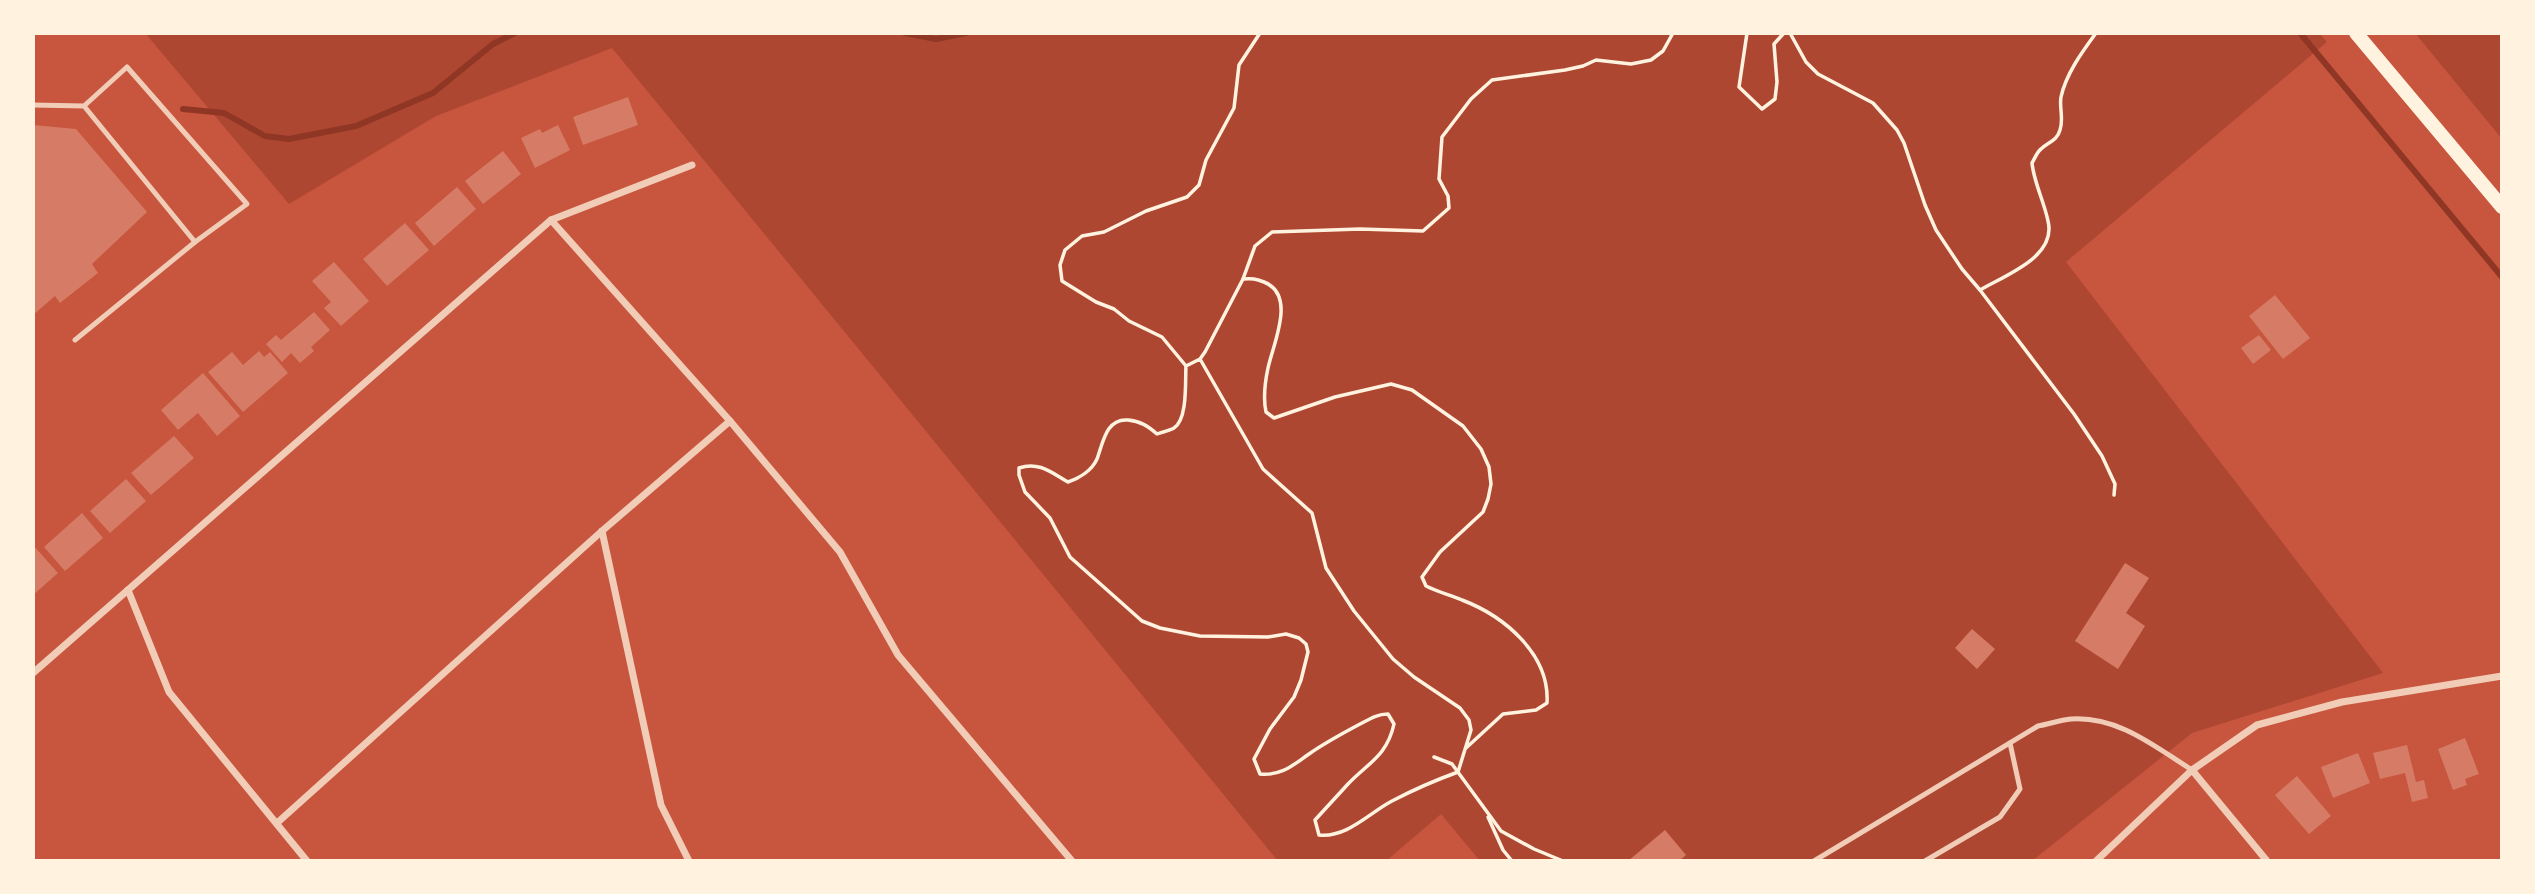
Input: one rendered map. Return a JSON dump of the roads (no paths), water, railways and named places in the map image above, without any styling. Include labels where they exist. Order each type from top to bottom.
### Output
[{"type":"main road","points":[[2356,33],[2502,207]]},
{"type":"street","points":[[33,673],[551,220],[692,165]]},
{"type":"street","points":[[551,220],[730,421],[839,552],[898,655],[1072,861]]},
{"type":"street","points":[[277,823],[602,531],[730,421]]},
{"type":"street","points":[[602,531],[661,805],[690,861]]},
{"type":"street","points":[[128,590],[169,692],[307,861]]},
{"type":"street","points":[[2096,861],[2192,770],[2257,725],[2343,702],[2502,676]]},
{"type":"street","points":[[2192,770],[2267,861]]},
{"type":"lane","points":[[33,105],[84,106],[127,67],[247,204],[195,242],[75,340]]},
{"type":"lane","points":[[84,106],[195,242]]},
{"type":"lane","points":[[1814,861],[2038,726],[2071,719],[2102,721],[2128,730],[2192,770]]},
{"type":"lane","points":[[1925,861],[2000,817],[2020,789],[2010,743]]},
{"type":"waterway","points":[[183,109],[224,113],[265,136],[289,139],[356,126],[433,93],[493,44],[515,33]]},
{"type":"waterway","points":[[905,33],[936,39],[966,33]]},
{"type":"waterway","points":[[2300,33],[2502,277]]}]
